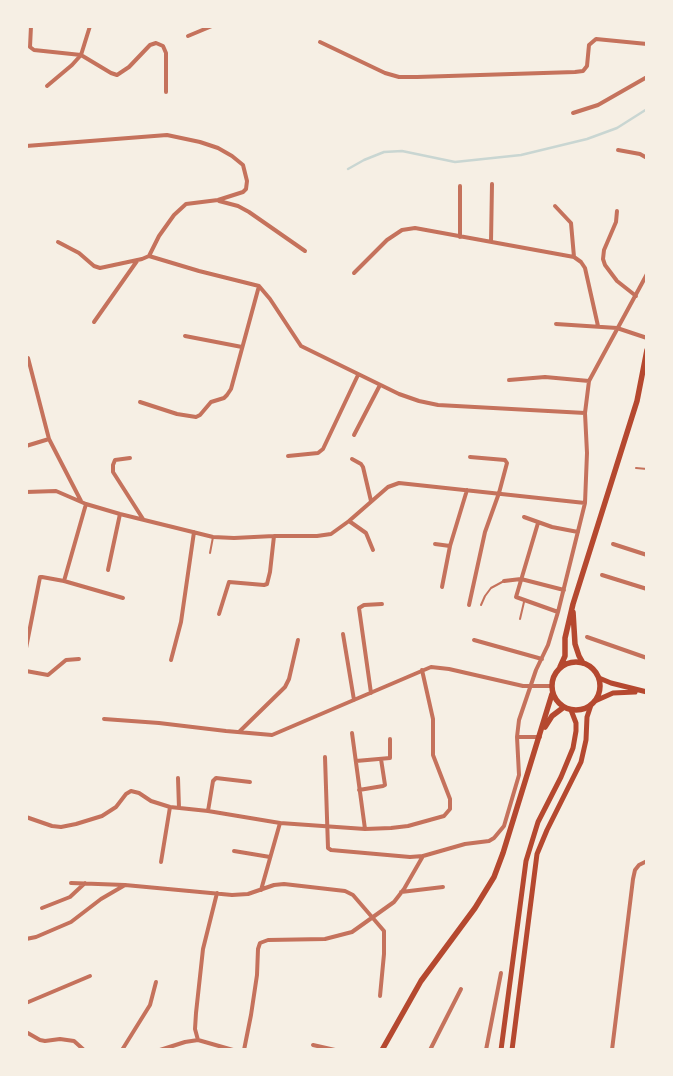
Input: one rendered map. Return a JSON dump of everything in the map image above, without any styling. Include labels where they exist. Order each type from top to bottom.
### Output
[{"type":"main road","points":[[560,667],[565,656],[566,632],[572,604],[633,414],[647,350]]},
{"type":"main road","points":[[572,604],[575,644],[583,663]]},
{"type":"main road","points":[[382,1050],[421,981],[488,888],[504,853],[540,738],[552,694],[551,686],[555,672],[567,663],[575,661],[591,667],[599,678],[599,694],[587,717],[586,740],[581,762],[550,822],[537,854],[512,1050]]},
{"type":"main road","points":[[599,678],[644,692]]},
{"type":"main road","points":[[552,694],[564,707],[571,710],[584,709],[613,693],[644,692]]},
{"type":"main road","points":[[540,738],[552,716],[564,707]]},
{"type":"main road","points":[[501,1050],[526,861],[538,822],[570,758],[573,748],[576,722],[571,710]]},
{"type":"street","points":[[32,26],[30,47],[34,50],[81,55],[117,75],[129,67],[150,45],[162,46],[166,53],[166,92]]},
{"type":"street","points":[[47,86],[81,55],[90,26]]},
{"type":"street","points":[[188,36],[212,26]]},
{"type":"street","points":[[320,42],[385,73],[399,77],[583,71],[587,66],[589,45],[596,39],[647,44]]},
{"type":"street","points":[[573,113],[598,105],[647,77]]},
{"type":"street","points":[[26,146],[167,135],[218,148],[243,165],[247,181],[246,189],[243,192],[218,200],[186,204],[174,215],[159,236],[150,256]]},
{"type":"street","points":[[618,150],[647,158]]},
{"type":"street","points":[[491,242],[492,184]]},
{"type":"street","points":[[460,186],[460,237]]},
{"type":"street","points":[[218,200],[250,212],[305,251]]},
{"type":"street","points":[[555,206],[571,223],[574,257]]},
{"type":"street","points":[[617,211],[616,222],[604,250],[603,259],[617,281],[636,296]]},
{"type":"street","points":[[354,273],[387,240],[402,230],[415,228],[574,257],[585,268],[598,326]]},
{"type":"street","points":[[58,242],[79,253],[94,266],[100,268],[137,261],[150,256],[259,286],[270,299],[301,346],[358,375],[418,401],[438,404],[585,413]]},
{"type":"street","points":[[94,322],[137,261]]},
{"type":"street","points":[[325,757],[328,848],[331,850],[410,857],[423,856],[465,844],[484,843],[494,838],[499,832],[506,820],[519,775],[517,737],[520,720],[548,645],[558,612],[585,502],[587,453],[585,413],[589,380],[647,274]]},
{"type":"street","points":[[140,402],[190,417],[196,417],[211,402],[224,398],[231,389],[259,286]]},
{"type":"street","points":[[556,324],[617,328],[647,338]]},
{"type":"street","points":[[185,336],[242,347]]},
{"type":"street","points":[[28,358],[49,440],[81,501]]},
{"type":"street","points":[[288,456],[318,453],[323,449],[358,375]]},
{"type":"street","points":[[509,380],[545,377],[589,380]]},
{"type":"street","points":[[354,435],[380,385]]},
{"type":"street","points":[[26,446],[49,440]]},
{"type":"street","points":[[468,604],[485,532],[499,493],[506,461],[470,457]]},
{"type":"street","points":[[130,458],[115,460],[113,472],[143,519]]},
{"type":"street","points":[[352,459],[362,464],[371,501]]},
{"type":"street","points":[[26,492],[56,491],[86,504],[120,514],[213,537],[234,538],[331,534],[388,487],[399,482],[585,502]]},
{"type":"street","points":[[442,587],[450,546],[467,490]]},
{"type":"street","points":[[64,581],[86,504]]},
{"type":"street","points":[[108,570],[120,514]]},
{"type":"street","points":[[524,517],[538,523],[578,532]]},
{"type":"street","points":[[349,521],[366,533],[373,550]]},
{"type":"street","points":[[538,523],[516,597],[558,612]]},
{"type":"street","points":[[171,660],[181,622],[194,532]]},
{"type":"street","points":[[219,614],[229,582],[264,586],[267,584],[274,536]]},
{"type":"street","points":[[436,544],[450,546]]},
{"type":"street","points":[[613,544],[647,555]]},
{"type":"street","points":[[602,575],[647,589]]},
{"type":"street","points":[[26,648],[28,630],[42,576],[123,598]]},
{"type":"street","points":[[504,581],[521,579],[564,590]]},
{"type":"street","points":[[372,694],[359,608],[364,605],[382,604]]},
{"type":"street","points":[[343,634],[354,700]]},
{"type":"street","points":[[587,637],[647,658]]},
{"type":"street","points":[[239,732],[285,687],[298,640]]},
{"type":"street","points":[[474,640],[542,658]]},
{"type":"street","points":[[26,671],[48,675],[66,660],[78,659]]},
{"type":"street","points":[[104,719],[276,734],[431,667],[449,669],[531,687],[551,686]]},
{"type":"street","points":[[26,816],[52,826],[68,826],[102,816],[116,807],[126,794],[131,792],[139,793],[156,803],[170,807],[208,811],[280,823],[328,827],[365,829],[408,826],[444,816],[450,809],[450,800],[433,755],[433,720],[422,670]]},
{"type":"street","points":[[352,733],[365,829]]},
{"type":"street","points":[[517,737],[540,738]]},
{"type":"street","points":[[356,761],[388,759],[391,757],[390,739]]},
{"type":"street","points":[[359,790],[385,785],[381,759]]},
{"type":"street","points":[[178,778],[178,808]]},
{"type":"street","points":[[208,811],[213,781],[216,778],[250,782]]},
{"type":"street","points":[[161,862],[170,807]]},
{"type":"street","points":[[261,890],[280,823]]},
{"type":"street","points":[[234,851],[270,857]]},
{"type":"street","points":[[244,1050],[257,975],[260,943],[268,940],[305,940],[344,935],[352,932],[394,902],[423,856]]},
{"type":"street","points":[[612,1050],[633,879],[635,870],[639,865],[647,861]]},
{"type":"street","points":[[71,883],[125,885],[243,895],[274,885],[284,884],[345,891],[353,895],[384,932],[380,996]]},
{"type":"street","points":[[42,908],[70,897],[86,883]]},
{"type":"street","points":[[26,939],[36,937],[71,922],[101,899],[125,885]]},
{"type":"street","points":[[402,892],[443,887]]},
{"type":"street","points":[[198,1040],[195,1021],[203,949],[217,894]]},
{"type":"street","points":[[486,1050],[501,973]]},
{"type":"street","points":[[26,1003],[90,976]]},
{"type":"street","points":[[122,1050],[150,1005],[156,982]]},
{"type":"street","points":[[430,1050],[460,989]]},
{"type":"street","points":[[26,1032],[46,1042],[60,1039],[74,1041],[84,1050]]},
{"type":"street","points":[[160,1050],[198,1040],[233,1050]]},
{"type":"street","points":[[313,1045],[335,1050]]},
{"type":"lane","points":[[636,468],[647,469]]},
{"type":"lane","points":[[210,553],[213,537]]},
{"type":"lane","points":[[481,605],[491,588],[504,581]]},
{"type":"lane","points":[[520,619],[524,601]]},
{"type":"waterway","points":[[348,169],[384,152],[402,151],[455,162],[521,155],[587,139],[617,128],[647,109]]}]
